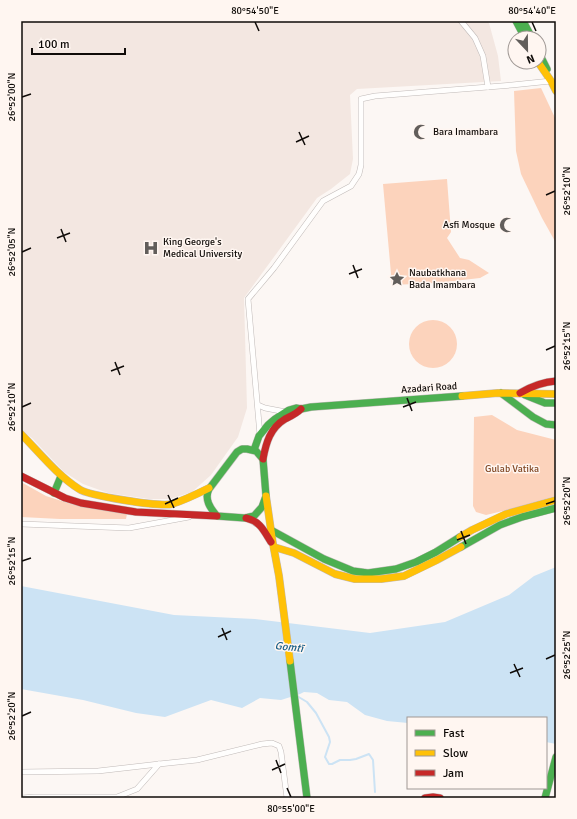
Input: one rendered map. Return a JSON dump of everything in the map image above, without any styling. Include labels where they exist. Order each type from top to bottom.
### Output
[{"type":"main road","points":[[516,21],[521,30]]},
{"type":"main road","points":[[523,21],[528,30]]},
{"type":"main road","points":[[546,70],[556,91]]},
{"type":"main road","name":"Azadari Road","points":[[286,412],[296,408],[301,409],[311,407],[520,393],[535,384],[556,381]]},
{"type":"main road","points":[[520,393],[556,394]]},
{"type":"main road","points":[[520,393],[545,403],[556,403]]},
{"type":"main road","points":[[502,394],[532,417],[546,424],[556,425]]},
{"type":"main road","points":[[301,409],[299,412],[282,421],[273,430],[267,441],[263,459],[266,496],[279,576],[307,798]]},
{"type":"main road","points":[[254,450],[260,435],[268,425],[286,412]]},
{"type":"main road","points":[[21,434],[62,476],[80,490],[96,495],[149,503],[171,504],[208,488],[212,485],[237,452],[242,449],[254,450],[263,459]]},
{"type":"main road","points":[[21,476],[65,498],[82,502],[136,512],[217,516],[254,520],[273,545],[294,553],[336,574],[355,579],[382,579],[404,576],[437,560],[500,525],[522,517],[556,508]]},
{"type":"main road","points":[[54,493],[62,476]]},
{"type":"main road","points":[[208,488],[207,494],[209,505],[217,516]]},
{"type":"main road","points":[[245,518],[254,516],[258,512],[262,507],[266,496]]},
{"type":"main road","points":[[271,530],[324,559],[353,571],[368,573],[396,569],[416,562],[506,514],[556,500]]},
{"type":"main road","points":[[468,533],[473,540]]},
{"type":"main road","points":[[545,798],[556,757]]},
{"type":"main road","points":[[425,798],[440,798]]},
{"type":"street","points":[[461,21],[475,38],[483,56],[488,87]]},
{"type":"street","points":[[260,435],[248,299],[274,268],[324,201],[352,186],[359,174],[361,158],[361,99],[552,81]]},
{"type":"street","points":[[258,405],[265,408],[286,412]]},
{"type":"street","points":[[21,524],[129,528],[198,516]]},
{"type":"street","points":[[21,772],[98,771],[197,760],[262,744],[272,743],[279,746],[281,752],[287,798]]},
{"type":"street","points":[[22,798],[117,796],[137,789],[159,764]]},
{"type":"shaded area","name":"King George's Medical University","points":[[21,21],[487,21],[489,23],[498,56],[501,81],[357,89],[350,95],[353,159],[350,174],[317,198],[244,298],[247,408],[238,437],[211,475],[192,492],[170,499],[149,499],[108,493],[83,484],[64,472],[32,438],[21,430]]},
{"type":"green space","points":[[541,88],[556,120],[556,243],[521,174],[516,151],[514,91]]},
{"type":"green space","points":[[447,179],[451,232],[447,238],[460,258],[469,260],[489,273],[480,278],[436,283],[392,285],[383,184]]},
{"type":"green space","points":[[428,320],[438,320],[447,324],[453,330],[456,335],[456,353],[447,364],[438,368],[428,368],[419,364],[413,358],[409,349],[409,339],[413,330],[419,324]]},
{"type":"green space","name":"Gulab Vatika","points":[[492,415],[517,430],[556,440],[556,496],[486,515],[476,512],[473,506],[474,417]]},
{"type":"green space","points":[[21,482],[46,496],[71,504],[127,514],[126,519],[60,519],[21,517]]},
{"type":"water","name":"Gomtī","points":[[556,567],[556,744],[547,742],[547,717],[407,717],[407,723],[387,721],[365,715],[347,702],[329,700],[317,693],[304,692],[281,700],[260,698],[242,708],[211,700],[165,717],[136,713],[83,700],[21,689],[21,586],[174,615],[255,619],[370,633],[445,622],[509,595],[534,576]]},
{"type":"waterway","points":[[297,696],[307,702],[316,713],[329,737],[330,742],[325,757],[329,764],[340,760],[356,759],[369,754],[373,760],[375,792]]},
{"type":"traffic: fast","points":[[516,21],[521,30]]},
{"type":"traffic: fast","points":[[523,21],[528,30]]},
{"type":"traffic: fast","points":[[501,393],[533,417],[546,424],[556,425]]},
{"type":"traffic: fast","points":[[525,395],[545,403],[556,403]]},
{"type":"traffic: fast","points":[[254,450],[259,436],[268,425],[289,410],[296,408],[301,409],[462,396]]},
{"type":"traffic: fast","points":[[242,449],[256,451],[263,459],[266,496],[262,507],[254,516],[245,518],[217,516],[207,500],[209,489],[237,452],[242,449]]},
{"type":"traffic: fast","points":[[54,493],[61,476]]},
{"type":"traffic: fast","points":[[461,547],[500,525],[522,517],[556,508]]},
{"type":"traffic: fast","points":[[271,530],[324,559],[353,571],[368,573],[396,569],[416,562],[460,537]]},
{"type":"traffic: fast","points":[[290,661],[307,798]]},
{"type":"traffic: fast","points":[[545,798],[556,757]]},
{"type":"traffic: slow","points":[[543,70],[556,91]]},
{"type":"traffic: slow","points":[[462,396],[498,393],[556,394]]},
{"type":"traffic: slow","points":[[21,434],[63,477],[85,492],[125,500],[165,505],[182,501],[209,488]]},
{"type":"traffic: slow","points":[[266,496],[279,576],[290,661]]},
{"type":"traffic: slow","points":[[460,537],[506,514],[556,500]]},
{"type":"traffic: slow","points":[[274,547],[294,553],[335,574],[355,579],[381,579],[404,576],[461,547]]},
{"type":"traffic: jam","points":[[520,393],[537,385],[556,381]]},
{"type":"traffic: jam","points":[[263,459],[267,442],[272,431],[285,419],[301,409]]},
{"type":"traffic: jam","points":[[21,476],[65,498],[81,503],[136,512],[217,516]]},
{"type":"traffic: jam","points":[[246,518],[255,521],[264,530],[271,542]]},
{"type":"traffic: jam","points":[[425,798],[440,798]]},
{"type":"place","name":"Bara Imambara","points":[[421,132]]},
{"type":"place","name":"Asfi Mosque","points":[[507,225]]},
{"type":"place","name":"King George's Medical University","points":[[151,248]]},
{"type":"place","name":"Naubatkhana Bada Imambara","points":[[397,279]]}]
